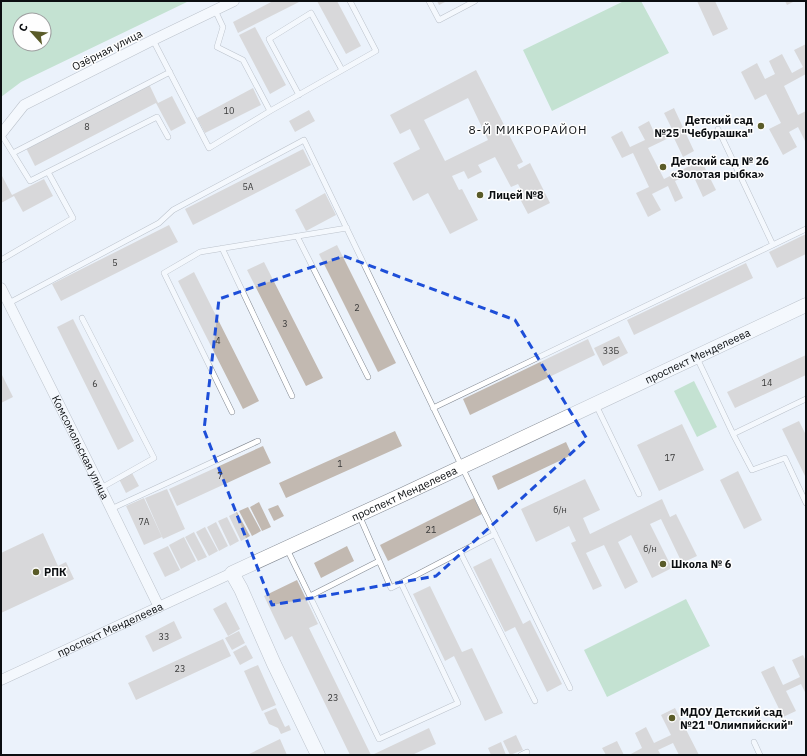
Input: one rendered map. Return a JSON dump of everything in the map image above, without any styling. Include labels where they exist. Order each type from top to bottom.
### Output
[{"type":"street","name":"Озёрная улица","points":[[1,134],[24,105],[234,1]]},
{"type":"street","name":"Комсомольская улица","points":[[1,288],[112,509],[159,607]]},
{"type":"street","name":"проспект Менделеева","points":[[1,680],[359,515],[806,305]]},
{"type":"street","points":[[232,573],[241,589],[274,664],[318,755]]},
{"type":"lane","points":[[153,40],[209,148],[270,111],[376,51],[350,1]]},
{"type":"lane","points":[[430,1],[439,20],[468,3],[475,1]]},
{"type":"lane","points":[[215,10],[223,27],[216,47],[243,60],[270,111]]},
{"type":"lane","points":[[299,95],[269,39],[311,13],[342,70]]},
{"type":"lane","points":[[12,153],[170,72]]},
{"type":"lane","points":[[1,134],[30,181],[157,118],[168,138]]},
{"type":"lane","points":[[718,129],[773,245]]},
{"type":"lane","points":[[9,303],[159,223],[173,210],[304,140],[570,688]]},
{"type":"lane","points":[[1,260],[73,218],[48,172]]},
{"type":"lane","points":[[232,412],[164,273],[200,252],[347,228]]},
{"type":"lane","points":[[433,408],[806,229]]},
{"type":"lane","points":[[297,236],[368,377]]},
{"type":"lane","points":[[222,248],[292,396]]},
{"type":"lane","points":[[82,318],[154,458],[101,488]]},
{"type":"lane","points":[[697,357],[733,434],[752,470],[784,458],[806,503]]},
{"type":"lane","points":[[733,434],[806,399]]},
{"type":"lane","points":[[596,404],[639,494]]},
{"type":"lane","points":[[112,509],[258,441]]},
{"type":"lane","points":[[359,515],[391,588],[495,534]]},
{"type":"lane","points":[[287,548],[379,739],[458,703],[401,583]]},
{"type":"lane","points":[[460,552],[535,701]]},
{"type":"lane","points":[[310,596],[379,561]]},
{"type":"lane","points":[[754,742],[760,755]]},
{"type":"lane","points":[[521,755],[527,752]]},
{"type":"highlighted area","points":[[344,256],[515,320],[587,439],[436,576],[272,605],[204,430],[219,299]]},
{"type":"green space","points":[[1,1],[189,1],[21,82],[1,97]]},
{"type":"green space","points":[[624,1],[641,1],[669,53],[552,111],[523,50]]},
{"type":"green space","points":[[694,381],[717,427],[697,437],[674,391]]},
{"type":"green space","points":[[686,599],[710,646],[607,697],[584,650]]},
{"type":"building","points":[[273,1],[301,1],[238,33],[233,22]]},
{"type":"building","points":[[317,1],[337,1],[361,46],[346,54]]},
{"type":"building","points":[[437,1],[447,1],[439,5]]},
{"type":"building","points":[[697,1],[715,1],[728,29],[713,36]]},
{"type":"building","points":[[785,1],[795,1],[787,5]]},
{"type":"building","points":[[255,27],[286,85],[270,94],[239,35]]},
{"type":"building","points":[[806,44],[806,74],[784,86],[798,115],[806,111],[806,143],[798,127],[789,132],[797,147],[783,155],[769,129],[781,123],[766,94],[755,100],[741,72],[757,63],[765,79],[775,74],[769,61],[782,54],[792,73],[803,67],[794,50]]},
{"type":"building","points":[[476,70],[523,162],[517,165],[519,169],[530,163],[550,203],[528,214],[519,197],[524,195],[518,184],[511,187],[495,157],[478,165],[482,172],[468,179],[464,171],[452,176],[459,190],[462,189],[478,220],[450,234],[428,193],[413,201],[393,163],[420,149],[410,129],[400,134],[390,115]],"holes":[[[468,98],[488,140],[445,161],[424,120]]]},
{"type":"building","points":[[149,84],[158,103],[172,96],[186,123],[171,131],[156,103],[35,166],[26,148]]},
{"type":"building","points":[[253,88],[261,105],[205,133],[197,118]]},
{"type":"building","points":[[674,108],[694,151],[683,157],[673,136],[648,148],[664,179],[701,160],[716,190],[703,197],[692,173],[675,181],[683,198],[675,202],[668,186],[652,194],[661,210],[648,217],[636,193],[649,187],[633,153],[622,158],[611,137],[622,131],[630,147],[645,140],[638,127],[649,121],[657,139],[673,131],[664,113]]},
{"type":"building","points":[[309,110],[315,121],[295,132],[289,121]]},
{"type":"building","points":[[303,149],[311,165],[193,225],[185,209]]},
{"type":"building","points":[[1,174],[12,195],[44,179],[53,196],[23,212],[14,196],[1,203]]},
{"type":"building","points":[[325,193],[336,215],[306,231],[295,210]]},
{"type":"building","points":[[169,225],[178,242],[61,301],[52,284]]},
{"type":"building","points":[[806,234],[806,254],[777,268],[769,252]]},
{"type":"building","points":[[337,245],[396,363],[378,372],[319,254]]},
{"type":"building","points":[[264,262],[323,378],[306,386],[247,270]]},
{"type":"building","points":[[746,263],[753,278],[634,335],[627,320]]},
{"type":"building","points":[[194,272],[259,401],[243,409],[178,281]]},
{"type":"building","points":[[73,319],[134,441],[118,450],[57,327]]},
{"type":"building","points":[[619,336],[628,353],[603,366],[594,348]]},
{"type":"building","points":[[588,339],[595,355],[470,415],[463,399]]},
{"type":"building","points":[[806,355],[806,375],[735,408],[727,392]]},
{"type":"building","points":[[1,373],[13,397],[1,403]]},
{"type":"building","points":[[799,421],[806,435],[806,478],[782,429]]},
{"type":"building","points":[[682,424],[704,470],[659,491],[637,445]]},
{"type":"building","points":[[395,431],[402,446],[286,498],[279,483]]},
{"type":"building","points":[[566,442],[572,455],[498,490],[492,476]]},
{"type":"building","points":[[263,446],[271,463],[177,506],[169,489]]},
{"type":"building","points":[[738,471],[762,520],[744,529],[720,480]]},
{"type":"building","points":[[132,473],[139,486],[126,493],[119,479]]},
{"type":"building","points":[[585,479],[600,510],[583,518],[590,534],[662,499],[670,517],[676,514],[697,556],[682,563],[661,519],[650,524],[672,568],[652,578],[631,535],[618,542],[638,582],[625,589],[604,545],[586,553],[602,586],[593,590],[571,543],[576,541],[569,526],[536,542],[521,509]]},
{"type":"building","points":[[167,489],[185,529],[163,539],[145,498]]},
{"type":"building","points":[[144,498],[162,537],[144,545],[126,506]]},
{"type":"building","points":[[474,498],[482,514],[388,561],[380,545]]},
{"type":"building","points":[[259,502],[271,527],[262,531],[250,507]]},
{"type":"building","points":[[278,505],[284,516],[274,521],[268,509]]},
{"type":"building","points":[[248,507],[261,531],[252,536],[239,511]]},
{"type":"building","points":[[237,512],[250,536],[241,541],[229,516]]},
{"type":"building","points":[[227,517],[239,541],[230,546],[218,521]]},
{"type":"building","points":[[216,522],[228,546],[219,551],[207,527]]},
{"type":"building","points":[[205,527],[218,551],[209,556],[196,532]]},
{"type":"building","points":[[194,532],[207,557],[198,561],[185,537]]},
{"type":"building","name":"РПК","points":[[43,533],[58,566],[66,562],[74,579],[1,613],[1,553]]},
{"type":"building","points":[[184,537],[196,561],[181,569],[169,545]]},
{"type":"building","points":[[168,546],[180,570],[165,577],[153,553]]},
{"type":"building","points":[[347,546],[354,561],[321,578],[314,563]]},
{"type":"building","points":[[491,558],[523,624],[530,620],[562,684],[547,692],[515,627],[505,632],[473,567]]},
{"type":"building","points":[[297,580],[318,624],[309,628],[371,755],[350,755],[292,636],[285,640],[264,596]]},
{"type":"building","points":[[430,586],[462,652],[472,648],[503,713],[485,721],[454,656],[445,661],[413,594]]},
{"type":"building","points":[[226,602],[240,629],[228,636],[213,609]]},
{"type":"building","points":[[174,621],[182,638],[153,652],[145,636]]},
{"type":"building","points":[[239,631],[245,643],[232,650],[225,638]]},
{"type":"building","points":[[223,639],[231,656],[136,700],[128,683]]},
{"type":"building","points":[[246,645],[253,658],[240,665],[233,652]]},
{"type":"building","points":[[803,655],[806,661],[806,694],[801,684],[786,691],[796,711],[783,717],[761,672],[774,666],[783,685],[800,677],[792,660]]},
{"type":"building","points":[[258,665],[276,705],[262,711],[244,671]]},
{"type":"building","points":[[276,708],[285,727],[289,725],[291,730],[281,734],[278,728],[269,724],[264,713]]},
{"type":"building","points":[[675,708],[699,755],[679,755],[673,743],[658,750],[661,755],[629,755],[642,748],[635,733],[646,727],[654,743],[671,735],[661,715]]},
{"type":"building","points":[[429,728],[436,744],[412,755],[372,755]]},
{"type":"building","points":[[516,735],[523,750],[510,755],[503,741]]},
{"type":"building","points":[[280,739],[287,755],[247,755]]},
{"type":"building","points":[[617,741],[624,755],[606,755],[602,748]]},
{"type":"building","points":[[501,742],[506,755],[491,755],[488,748]]},
{"type":"place","name":"Детский сад №25 \"Чебурашка\"","points":[[761,126]]},
{"type":"place","name":"Детский сад № 26 «Золотая рыбка»","points":[[663,167]]},
{"type":"place","name":"Лицей №8","points":[[480,195]]},
{"type":"place","name":"Школа № 6","points":[[663,564]]},
{"type":"place","name":"РПК","points":[[36,572]]},
{"type":"place","name":"МДОУ Детский сад №21 \"Олимпийский\"","points":[[672,718]]},
{"type":"district","name":"8-Й МИКРОРАЙОН","points":[[528,130]]}]
